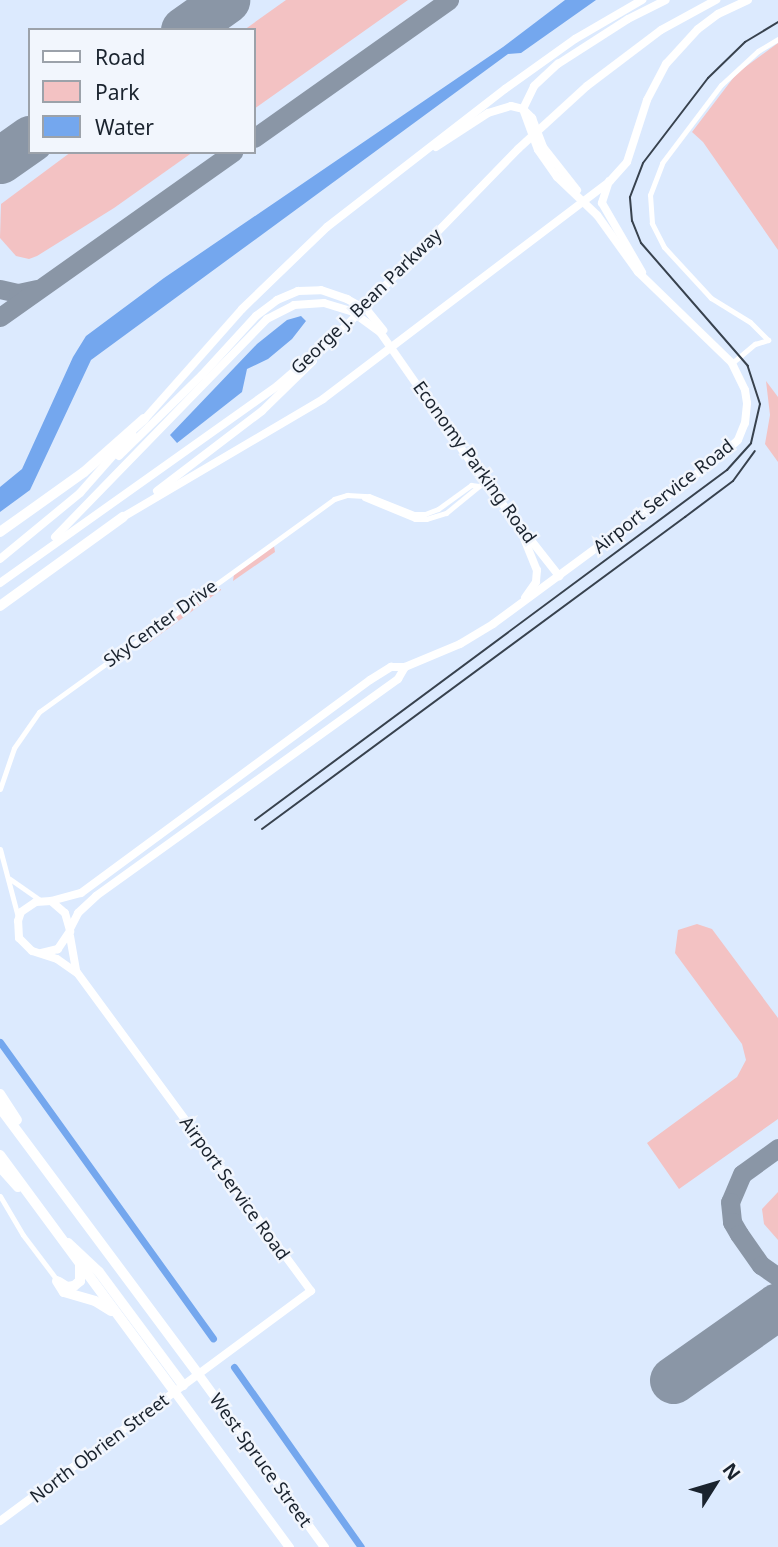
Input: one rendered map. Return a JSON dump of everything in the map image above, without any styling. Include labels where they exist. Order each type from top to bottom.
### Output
[{"type":"highway","points":[[0,533],[92,466],[144,419]]},
{"type":"highway","points":[[0,608],[30,583],[122,517]]},
{"type":"highway","points":[[0,1094],[46,1165]]},
{"type":"highway","points":[[0,1108],[46,1165],[198,1374]]},
{"type":"highway","points":[[0,1155],[117,1315],[179,1388]]},
{"type":"highway","points":[[0,1167],[40,1210]]},
{"type":"highway","points":[[52,1228],[99,1272],[179,1388]]},
{"type":"highway","points":[[57,1281],[67,1287],[74,1286],[79,1281],[80,1264]]},
{"type":"highway","points":[[57,1281],[64,1292],[95,1301],[117,1315]]},
{"type":"main road","name":"West Spruce Street","points":[[198,1374],[324,1547]]},
{"type":"main road","name":"West Spruce Street","points":[[179,1388],[289,1547]]},
{"type":"street","points":[[80,493],[265,285],[327,227],[384,181],[575,39],[642,0]]},
{"type":"street","points":[[384,181],[488,113],[511,106],[523,109],[534,86],[558,64],[628,19],[666,0]]},
{"type":"street","name":"George J. Bean Parkway","points":[[0,583],[246,411],[344,328],[518,149],[553,117],[661,30],[716,0]]},
{"type":"street","points":[[122,517],[314,405],[393,348],[408,332],[610,180],[627,162],[647,100],[673,54],[718,14],[748,0]]},
{"type":"street","points":[[732,363],[755,344],[768,340],[750,323],[711,298],[664,247],[652,223],[650,195],[662,163],[722,85],[758,51],[778,39]]},
{"type":"street","name":"Airport Service Road","points":[[51,901],[81,893],[370,680],[391,667],[405,667],[469,639],[521,604],[717,459],[737,440],[745,423],[747,403],[745,390],[732,363],[646,281],[543,147],[532,118],[523,109]]},
{"type":"street","points":[[610,180],[602,203],[646,281]]},
{"type":"street","points":[[0,559],[80,493],[155,422],[256,316],[277,300],[298,291],[321,290],[348,299],[367,310],[393,348]]},
{"type":"street","points":[[24,564],[78,514],[244,341],[279,310],[310,302],[339,306],[366,320],[393,348]]},
{"type":"street","points":[[122,517],[262,411],[344,328]]},
{"type":"street","name":"Economy Parking Road","points":[[393,348],[482,484],[559,576]]},
{"type":"street","name":"SkyCenter Drive","points":[[0,789],[17,742],[43,708],[334,499],[358,495],[415,519],[426,519],[446,513],[482,484]]},
{"type":"street","points":[[514,522],[537,570],[536,582],[521,604]]},
{"type":"street","name":"Airport Service Road","points":[[77,973],[71,956],[70,930],[78,913],[96,896],[398,679],[405,667]]},
{"type":"street","points":[[0,849],[10,879],[18,921],[17,930],[25,946],[41,953],[58,949],[70,930],[65,913],[51,901],[41,901],[28,906],[18,921]]},
{"type":"street","points":[[10,879],[41,901]]},
{"type":"street","name":"Airport Service Road","points":[[41,953],[66,964],[77,973],[311,1291],[198,1374]]},
{"type":"street","points":[[0,1196],[23,1236],[57,1281]]},
{"type":"street","name":"North Obrien Street","points":[[2,1516],[198,1374]]},
{"type":"green space","points":[[286,0],[408,0],[256,108],[256,28],[247,28]]},
{"type":"green space","points":[[778,43],[778,250],[703,142],[692,132],[737,73]]},
{"type":"green space","points":[[68,154],[190,154],[114,208],[29,259],[16,256],[0,238],[1,204]]},
{"type":"green space","points":[[766,381],[778,397],[778,462],[765,444],[770,415]]},
{"type":"green space","points":[[274,546],[275,552],[233,581],[234,574]]},
{"type":"green space","points":[[221,589],[147,644],[144,640],[212,590]]},
{"type":"green space","points":[[697,924],[712,929],[778,1018],[778,1119],[679,1189],[647,1143],[737,1077],[746,1060],[742,1044],[675,953],[678,930]]},
{"type":"green space","points":[[778,1192],[778,1240],[764,1224],[762,1209]]},
{"type":"water","points":[[565,0],[596,0],[521,53],[508,54],[91,360],[30,490],[0,512],[0,487],[22,469],[73,357],[86,336],[164,278],[503,47]]},
{"type":"water","points":[[301,316],[306,321],[292,339],[268,359],[247,369],[242,392],[177,443],[170,435],[257,344],[287,320]]},
{"type":"waterway","points":[[0,1042],[213,1338]]},
{"type":"waterway","points":[[234,1367],[361,1547]]},
{"type":"taxiway","points":[[256,137],[449,0]]},
{"type":"taxiway","points":[[0,161],[28,140]]},
{"type":"taxiway","points":[[0,317],[230,154]]},
{"type":"taxiway","points":[[0,289],[18,293],[37,289]]},
{"type":"taxiway","points":[[778,1148],[742,1174],[730,1202],[732,1222],[739,1234],[761,1265],[778,1277]]},
{"type":"runway","points":[[187,28],[226,0]]},
{"type":"runway","points":[[0,160],[28,140]]},
{"type":"runway","points":[[673,1380],[778,1306]]},
{"type":"tram line","points":[[255,820],[727,470],[751,443],[760,404],[748,366],[641,243],[632,221],[630,197],[643,163],[708,78],[745,42],[778,22]]},
{"type":"tram line","points":[[262,829],[733,481],[755,451]]}]
